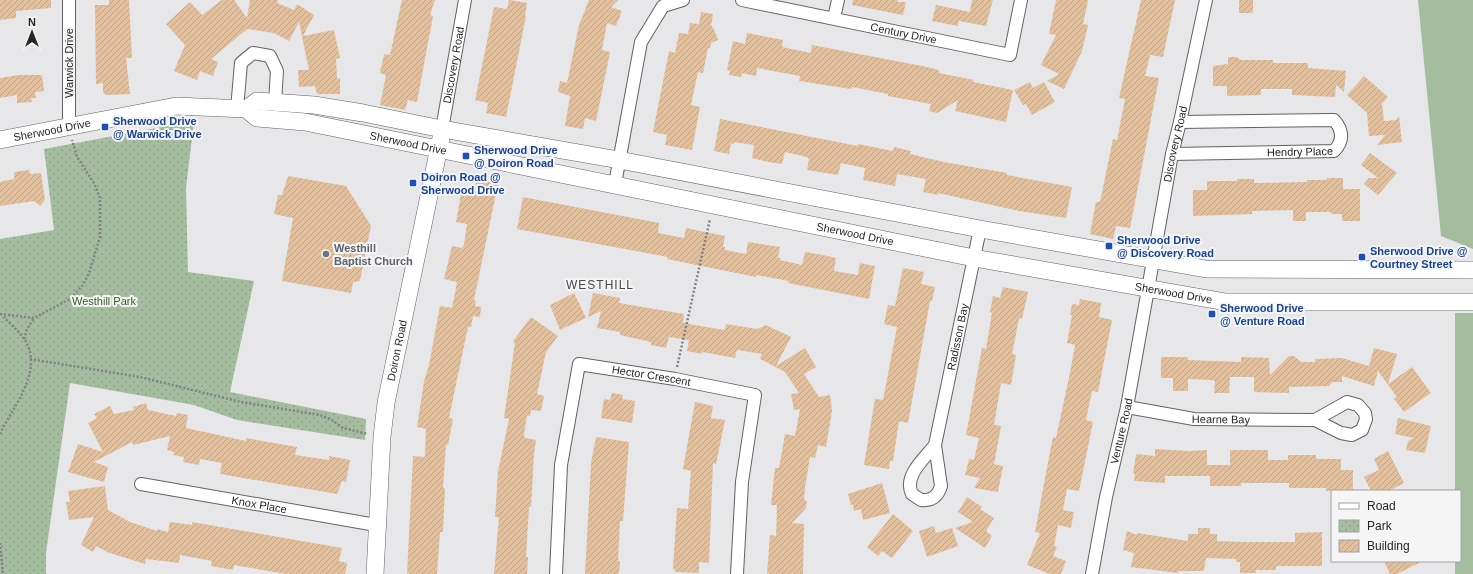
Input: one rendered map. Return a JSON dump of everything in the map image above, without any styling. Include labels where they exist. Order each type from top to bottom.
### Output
[{"type":"street","name":"Warwick Drive","points":[[69,0],[69,127]]},
{"type":"street","name":"Discovery Road","points":[[442,129],[465,0]]},
{"type":"street","points":[[615,184],[641,42],[663,6],[683,0]]},
{"type":"street","name":"Century Drive","points":[[742,0],[801,5],[834,18],[1010,55],[1021,0]]},
{"type":"street","points":[[834,18],[838,0]]},
{"type":"street","name":"Discovery Road","points":[[1148,288],[1172,154],[1206,0]]},
{"type":"street","points":[[241,109],[241,63],[253,53],[270,56],[277,71],[275,102]]},
{"type":"street","name":"Sherwood Drive","points":[[241,109],[257,101],[314,105],[363,113],[980,229],[1206,269],[1473,270]]},
{"type":"street","name":"Sherwood Drive","points":[[0,140],[176,106],[241,109],[257,118],[305,122],[974,258],[1226,302],[1473,302]]},
{"type":"street","name":"Hendry Place","points":[[1172,154],[1334,151],[1340,145],[1342,136],[1340,127],[1334,120],[1180,122]]},
{"type":"street","name":"Doiron Road","points":[[374,574],[382,437],[386,403],[442,129]]},
{"type":"street","name":"Radisson Bay","points":[[935,445],[980,229]]},
{"type":"street","name":"Venture Road","points":[[1092,574],[1106,497],[1127,407],[1148,288]]},
{"type":"street","name":"Hector Crescent","points":[[556,574],[561,464],[579,364],[675,379],[754,395],[742,482],[737,574]]},
{"type":"street","name":"Hearne Bay","points":[[1127,407],[1194,419],[1315,420]]},
{"type":"street","name":"Knox Place","points":[[141,484],[376,525]]},
{"type":"path","points":[[24,339],[27,329],[34,318],[64,303],[74,295],[89,272],[100,237],[100,198],[94,183],[77,157],[69,127]]},
{"type":"path","points":[[675,379],[713,204]]},
{"type":"path","points":[[1,314],[34,318]]},
{"type":"path","points":[[0,434],[26,385],[29,375],[30,359],[24,339],[1,314]]},
{"type":"path","points":[[30,359],[140,376],[241,402],[320,415],[332,420],[343,428],[382,437]]},
{"type":"path","points":[[0,543],[3,574]]},
{"type":"green space","points":[[1418,0],[1473,0],[1473,249],[1441,236]]},
{"type":"green space","name":"Westhill Park","points":[[194,121],[186,188],[188,272],[254,281],[230,392],[366,419],[365,440],[237,420],[194,405],[70,383],[46,553],[46,574],[0,574],[0,239],[54,230],[44,149]]},
{"type":"green space","points":[[1455,313],[1473,313],[1473,574],[1455,574],[1455,562],[1461,562],[1461,490],[1455,490]]},
{"type":"building","points":[[0,0],[51,0],[51,8],[16,11],[16,18],[0,20]]},
{"type":"building","points":[[109,0],[129,0],[132,58],[126,58],[130,94],[106,95],[103,92],[103,83],[96,84],[95,5],[109,5]]},
{"type":"building","points":[[222,0],[234,0],[247,18],[250,0],[278,0],[277,3],[294,10],[297,4],[314,15],[303,36],[334,30],[340,58],[336,59],[337,79],[340,78],[340,94],[317,94],[315,86],[299,87],[298,70],[309,70],[299,22],[289,41],[274,33],[247,29],[211,59],[218,62],[213,76],[200,71],[197,80],[174,71],[185,45],[166,24],[190,2],[202,15]]},
{"type":"building","points":[[402,0],[435,0],[430,15],[433,16],[417,102],[408,100],[405,110],[380,105],[386,75],[380,73],[384,54],[390,55]]},
{"type":"building","points":[[509,0],[527,3],[526,16],[506,117],[486,113],[488,103],[475,100],[494,7],[507,9]]},
{"type":"building","points":[[589,0],[618,0],[611,7],[622,11],[616,26],[607,23],[602,50],[610,52],[596,121],[585,118],[583,129],[565,126],[570,96],[558,92],[560,81],[567,83],[579,25]]},
{"type":"building","points":[[853,0],[898,0],[897,2],[906,2],[903,15],[852,5]]},
{"type":"building","points":[[972,0],[993,0],[986,26],[959,21],[958,26],[932,21],[936,5],[970,12]]},
{"type":"building","points":[[1056,0],[1088,0],[1083,24],[1088,25],[1082,51],[1064,89],[1047,81],[1059,74],[1041,65],[1056,35],[1049,34]]},
{"type":"building","points":[[1141,0],[1175,0],[1163,57],[1150,55],[1145,76],[1159,78],[1130,228],[1116,226],[1113,239],[1090,234],[1096,202],[1100,202],[1113,139],[1117,140],[1125,99],[1119,98]]},
{"type":"building","points":[[1239,0],[1253,0],[1253,13],[1239,13]]},
{"type":"building","points":[[701,12],[713,14],[711,26],[713,27],[718,40],[711,43],[710,48],[708,48],[703,73],[698,72],[691,105],[700,107],[692,150],[665,145],[667,135],[653,132],[669,51],[675,53],[679,33],[688,34],[690,23],[699,24]]},
{"type":"building","points":[[747,33],[783,40],[782,47],[811,53],[812,45],[922,66],[939,70],[939,73],[974,80],[973,82],[1013,90],[1006,122],[955,111],[958,100],[937,113],[929,111],[931,104],[888,96],[888,94],[852,87],[851,89],[799,81],[800,76],[757,68],[756,76],[742,73],[741,77],[729,75],[730,71],[727,70],[733,41],[745,44]]},
{"type":"building","points":[[1228,57],[1236,57],[1241,60],[1273,60],[1273,63],[1308,63],[1308,68],[1346,71],[1344,92],[1336,85],[1335,97],[1292,95],[1292,89],[1261,89],[1261,95],[1227,96],[1227,86],[1213,86],[1213,66],[1228,64]]},
{"type":"building","points":[[19,75],[42,75],[44,91],[35,92],[36,98],[31,98],[32,102],[17,103],[17,95],[0,98],[0,78]]},
{"type":"building","points":[[1364,76],[1388,97],[1382,104],[1384,121],[1396,120],[1399,116],[1402,142],[1377,145],[1385,135],[1369,136],[1367,113],[1347,95]]},
{"type":"building","points":[[1030,82],[1033,88],[1044,82],[1055,102],[1032,115],[1026,104],[1023,105],[1014,90]]},
{"type":"building","points":[[720,119],[858,146],[858,144],[893,151],[894,147],[911,151],[910,154],[944,162],[1007,173],[1007,175],[1072,187],[1066,218],[1019,211],[938,193],[938,195],[923,192],[926,179],[897,174],[895,186],[863,180],[865,168],[841,163],[838,175],[807,170],[809,159],[807,157],[785,152],[782,164],[768,162],[752,158],[754,145],[734,142],[733,144],[731,143],[729,154],[714,151]]},
{"type":"building","points":[[1370,153],[1397,173],[1378,195],[1364,184],[1369,178],[1378,178],[1361,165]]},
{"type":"building","points":[[29,170],[30,174],[41,173],[45,200],[40,206],[34,201],[0,206],[0,182],[14,179],[14,172]]},
{"type":"building","name":"Westhill Baptist Church","points":[[288,176],[346,186],[371,226],[360,281],[353,282],[351,293],[282,281],[293,218],[274,214],[278,195],[282,195]]},
{"type":"building","points":[[1327,178],[1343,178],[1343,189],[1360,189],[1360,221],[1342,221],[1342,214],[1331,214],[1331,212],[1306,212],[1306,221],[1293,221],[1293,210],[1252,211],[1252,214],[1193,216],[1193,190],[1207,190],[1207,181],[1237,181],[1237,179],[1254,179],[1254,183],[1307,182],[1307,180],[1327,180]]},
{"type":"building","points":[[477,179],[498,184],[474,300],[476,301],[475,306],[481,307],[480,317],[473,316],[471,327],[468,327],[449,418],[453,419],[448,445],[446,444],[443,488],[445,488],[443,532],[440,532],[437,574],[407,574],[413,456],[425,457],[426,429],[417,427],[424,381],[429,365],[440,306],[452,308],[457,282],[444,279],[452,246],[462,248],[464,245],[467,224],[456,222],[462,189],[474,191]]},
{"type":"building","points":[[523,197],[659,223],[658,233],[684,238],[686,228],[725,236],[723,247],[725,247],[725,250],[746,254],[748,242],[780,247],[778,258],[781,258],[780,260],[802,265],[805,252],[828,256],[836,258],[834,271],[858,275],[860,263],[875,266],[869,299],[788,283],[789,281],[756,275],[756,277],[667,259],[668,257],[517,229]]},
{"type":"building","points":[[903,268],[924,272],[921,284],[935,287],[932,301],[930,301],[908,423],[899,421],[893,461],[890,461],[889,469],[864,465],[875,399],[883,400],[897,327],[884,324],[888,305],[895,306]]},
{"type":"building","points":[[1003,287],[1028,292],[1022,319],[1019,318],[1012,354],[1016,355],[1011,385],[1001,383],[994,425],[1001,426],[994,464],[1003,466],[998,492],[974,488],[980,478],[965,475],[969,459],[974,460],[979,438],[966,435],[982,348],[986,349],[992,313],[990,312],[993,296],[1000,298]]},
{"type":"building","points":[[574,293],[586,318],[560,330],[550,305]]},
{"type":"building","points":[[593,293],[620,298],[619,303],[684,314],[683,323],[725,330],[726,324],[757,329],[766,325],[791,337],[776,366],[805,348],[816,367],[804,374],[819,397],[830,395],[832,411],[826,447],[818,445],[815,458],[810,457],[804,499],[807,502],[806,508],[792,523],[804,524],[803,574],[767,574],[770,535],[776,536],[777,505],[771,505],[775,468],[779,468],[785,434],[795,436],[800,409],[794,410],[791,394],[799,393],[785,372],[760,359],[762,354],[737,350],[735,358],[702,352],[702,354],[687,351],[689,340],[669,337],[666,348],[651,345],[651,342],[620,335],[620,332],[597,328],[601,311],[588,317]]},
{"type":"building","points":[[1080,299],[1101,303],[1099,317],[1112,320],[1098,392],[1092,391],[1086,420],[1093,422],[1079,491],[1067,489],[1063,510],[1074,512],[1071,528],[1058,525],[1054,546],[1057,547],[1053,556],[1066,561],[1061,574],[1050,574],[1027,565],[1040,533],[1035,532],[1053,437],[1056,438],[1075,345],[1067,343],[1072,315],[1070,315],[1072,304],[1079,305]]},
{"type":"building","points":[[531,317],[558,336],[546,352],[537,394],[544,396],[541,411],[531,410],[530,416],[527,415],[524,435],[525,438],[536,440],[531,507],[529,507],[526,557],[528,557],[527,574],[494,574],[499,517],[495,517],[498,471],[509,419],[504,418],[515,343],[513,341]]},
{"type":"building","points":[[1374,348],[1397,354],[1388,384],[1412,367],[1431,393],[1404,412],[1394,399],[1397,397],[1378,371],[1374,386],[1342,376],[1342,382],[1333,382],[1330,386],[1289,387],[1289,393],[1254,392],[1254,377],[1230,377],[1229,393],[1214,393],[1215,381],[1188,379],[1188,391],[1173,391],[1173,378],[1161,378],[1161,357],[1188,357],[1188,360],[1241,362],[1241,357],[1269,358],[1270,375],[1289,356],[1294,356],[1301,362],[1315,362],[1315,359],[1342,358],[1369,366]]},
{"type":"building","points":[[612,393],[623,395],[622,399],[635,401],[632,423],[601,418],[604,399],[610,400]]},
{"type":"building","points":[[695,402],[713,406],[711,418],[725,420],[716,464],[713,463],[709,563],[699,562],[699,573],[676,572],[673,568],[677,508],[688,509],[691,471],[683,469]]},
{"type":"building","points":[[146,403],[148,410],[176,416],[177,413],[188,415],[186,428],[246,441],[246,438],[297,447],[295,455],[329,460],[329,456],[350,460],[346,482],[342,481],[337,494],[220,474],[222,463],[200,459],[199,465],[183,462],[184,457],[173,455],[174,452],[167,450],[170,436],[133,445],[132,442],[94,462],[108,467],[104,482],[68,472],[78,444],[103,452],[88,423],[97,418],[94,414],[110,406],[114,414],[134,410],[133,407]]},
{"type":"building","points":[[1398,418],[1431,426],[1425,453],[1406,450],[1408,441],[1414,438],[1395,434]]},
{"type":"building","points":[[596,437],[629,442],[623,521],[620,521],[618,561],[620,561],[619,574],[585,574],[591,463]]},
{"type":"building","points":[[1155,449],[1188,451],[1207,450],[1207,465],[1230,465],[1230,450],[1268,450],[1268,460],[1288,460],[1288,455],[1316,455],[1316,459],[1341,459],[1341,470],[1353,470],[1353,490],[1326,491],[1326,488],[1289,488],[1289,483],[1241,483],[1241,486],[1210,486],[1210,476],[1165,476],[1165,483],[1134,481],[1135,474],[1133,473],[1136,454],[1155,456]]},
{"type":"building","points":[[1388,451],[1404,483],[1391,490],[1370,490],[1364,477],[1379,470],[1374,459]]},
{"type":"building","points":[[882,483],[890,513],[863,520],[861,509],[854,511],[853,504],[851,505],[848,494]]},
{"type":"building","points":[[105,486],[108,510],[130,522],[157,531],[157,529],[168,532],[170,522],[192,525],[192,522],[342,548],[339,561],[347,563],[345,574],[286,574],[234,565],[233,570],[211,566],[212,561],[180,555],[179,563],[146,559],[145,564],[107,552],[96,546],[93,552],[81,545],[94,517],[69,520],[66,502],[70,502],[68,491]]},
{"type":"building","points":[[967,497],[982,507],[980,509],[994,518],[986,531],[992,536],[985,548],[955,528],[973,522],[958,512]]},
{"type":"building","points":[[893,514],[913,531],[892,558],[882,551],[878,556],[867,547]]},
{"type":"building","points":[[934,526],[936,533],[952,528],[958,546],[927,557],[919,531]]},
{"type":"building","points":[[1198,528],[1210,528],[1210,534],[1217,534],[1217,541],[1242,542],[1295,542],[1295,533],[1322,532],[1322,566],[1276,566],[1276,570],[1256,570],[1256,573],[1240,573],[1240,562],[1236,562],[1236,559],[1206,558],[1204,571],[1179,571],[1178,573],[1131,567],[1134,553],[1123,550],[1127,531],[1137,535],[1137,533],[1188,541],[1188,534],[1198,534]]},
{"type":"building","points":[[1384,562],[1421,562],[1397,574],[1390,574]]},
{"type":"place","name":"Sherwood Drive @ Warwick Drive","points":[[105,127]]},
{"type":"place","name":"Sherwood Drive @ Doiron Road","points":[[466,156]]},
{"type":"place","name":"Doiron Road @ Sherwood Drive","points":[[413,183]]},
{"type":"place","name":"Sherwood Drive @ Discovery Road","points":[[1109,246]]},
{"type":"place","name":"Westhill Baptist Church","points":[[326,254]]},
{"type":"place","name":"Sherwood Drive @ Courtney Street","points":[[1362,257]]},
{"type":"place","name":"Sherwood Drive @ Venture Road","points":[[1212,314]]},
{"type":"district","name":"WESTHILL","points":[[600,285]]}]
